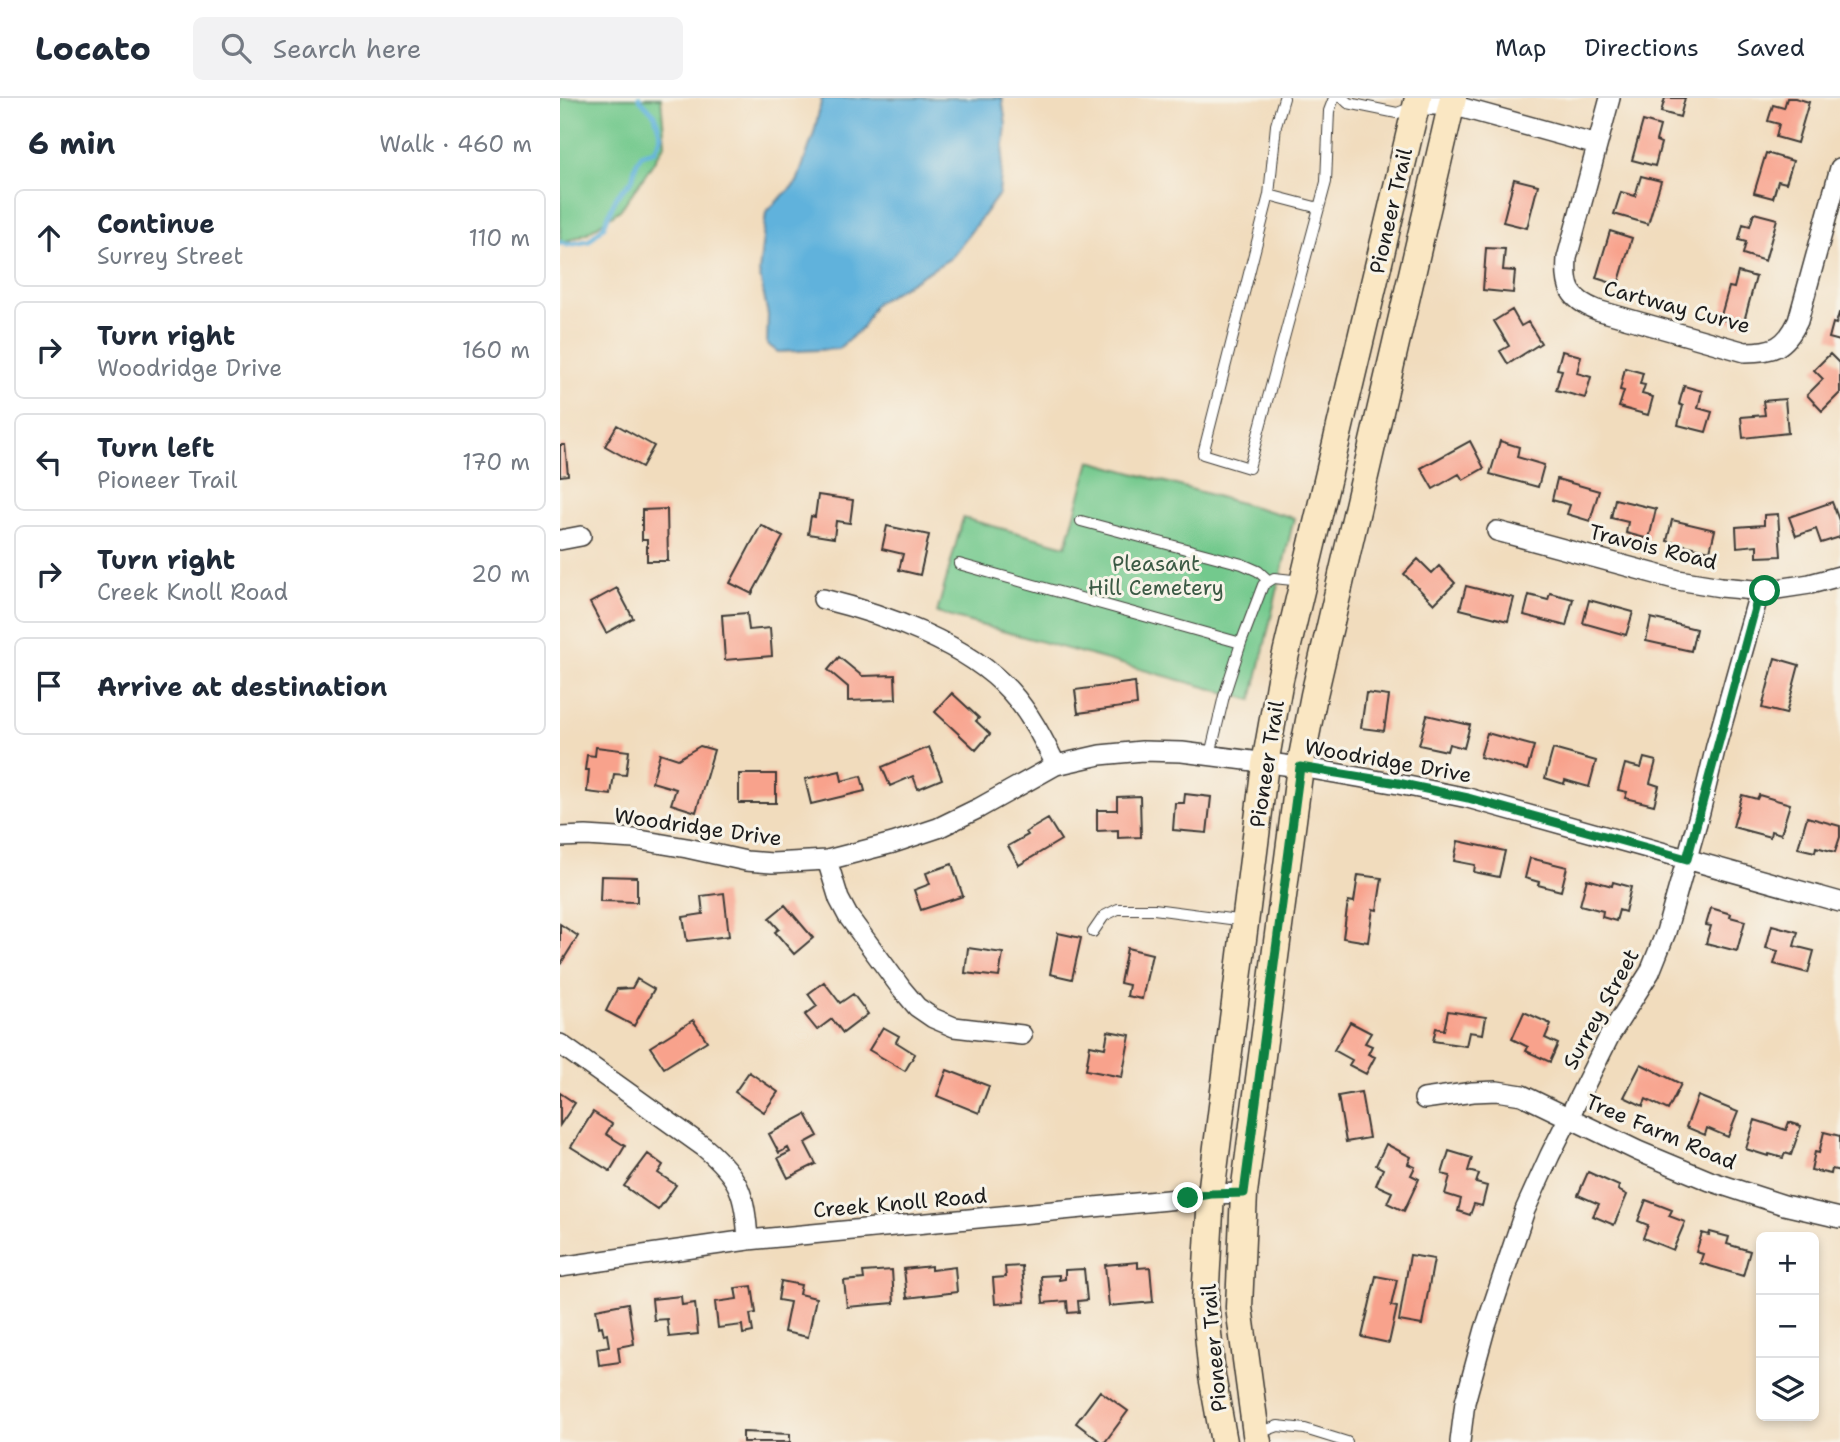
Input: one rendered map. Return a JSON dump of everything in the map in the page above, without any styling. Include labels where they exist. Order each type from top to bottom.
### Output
[{"type":"main road","name":"Pioneer Trail","points":[[1224,1442],[1212,1376],[1205,1303],[1211,1194],[1265,764],[1280,679],[1415,100]]},
{"type":"main road","name":"Pioneer Trail","points":[[1257,1438],[1239,1307],[1244,1193],[1300,767],[1314,695],[1453,102]]},
{"type":"street","name":"Cartway Curve","points":[[1610,98],[1567,258],[1566,274],[1570,291],[1581,303],[1597,310],[1745,352],[1761,352],[1777,347],[1790,337],[1798,321],[1840,169]]},
{"type":"street","points":[[1415,100],[1453,102],[1597,145]]},
{"type":"street","name":"Travois Road","points":[[1497,531],[1678,580],[1721,587],[1760,590],[1810,584],[1840,576]]},
{"type":"street","points":[[560,540],[581,536]]},
{"type":"street","name":"Surrey Street","points":[[1460,1442],[1465,1402],[1485,1329],[1525,1210],[1610,1035],[1650,972],[1666,932],[1760,590]]},
{"type":"street","points":[[823,599],[857,607],[902,624],[965,654],[988,670],[1010,690],[1027,712],[1056,765]]},
{"type":"street","name":"Woodridge Drive","points":[[560,837],[634,839],[746,861],[772,863],[827,860],[938,828],[1056,765],[1100,755],[1142,751],[1210,755],[1300,767],[1468,798],[1840,902]]},
{"type":"street","points":[[827,860],[839,899],[848,916],[918,1007],[933,1018],[954,1027],[1023,1035]]},
{"type":"street","points":[[560,1044],[720,1161],[732,1174],[741,1193],[748,1240]]},
{"type":"street","name":"Tree Farm Road","points":[[1424,1099],[1497,1091],[1522,1095],[1638,1151],[1710,1181],[1784,1205],[1840,1218]]},
{"type":"street","name":"Creek Knoll Road","points":[[560,1266],[748,1240],[1175,1200],[1211,1194],[1244,1193]]},
{"type":"street","name":"Pioneer Trail","points":[[1230,1442],[1257,1438]]},
{"type":"lane","points":[[1284,98],[1276,125],[1269,195],[1203,454],[1249,468],[1326,182],[1329,111],[1334,98]]},
{"type":"lane","points":[[1343,98],[1348,103],[1397,113],[1415,100]]},
{"type":"lane","points":[[1269,195],[1319,208]]},
{"type":"lane","points":[[1081,520],[1242,564],[1258,571],[1269,581]]},
{"type":"lane","points":[[959,564],[1241,643]]},
{"type":"lane","points":[[1210,755],[1224,696],[1263,585],[1274,578],[1303,581]]},
{"type":"lane","points":[[1093,932],[1104,916],[1118,909],[1154,909],[1245,921]]},
{"type":"lane","points":[[1257,1438],[1278,1426],[1305,1429],[1347,1442]]},
{"type":"green space","points":[[560,98],[661,98],[665,144],[620,210],[587,233],[560,244]]},
{"type":"green space","name":"Pleasant Hill Cemetery","points":[[1090,461],[1294,518],[1252,700],[937,613],[963,518],[1066,546]]},
{"type":"water","points":[[822,98],[1002,98],[1006,125],[999,194],[951,258],[875,304],[862,328],[838,349],[778,352],[767,344],[768,315],[759,272],[766,212],[797,182],[814,133]]},
{"type":"building","points":[[1665,98],[1685,98],[1680,117],[1661,112]]},
{"type":"building","points":[[1787,98],[1809,102],[1797,143],[1776,137],[1779,124],[1768,121],[1773,105],[1784,108]]},
{"type":"building","points":[[1643,121],[1660,126],[1656,141],[1661,143],[1655,166],[1632,160]]},
{"type":"building","points":[[1766,153],[1793,161],[1786,183],[1778,181],[1773,198],[1754,193]]},
{"type":"building","points":[[1641,176],[1661,181],[1648,224],[1614,214],[1621,192],[1635,196]]},
{"type":"building","points":[[1514,179],[1538,185],[1527,228],[1503,222]]},
{"type":"building","points":[[1754,213],[1777,219],[1765,261],[1743,254],[1746,242],[1739,240],[1743,224],[1750,226]]},
{"type":"building","points":[[1610,231],[1632,238],[1618,285],[1596,278]]},
{"type":"building","points":[[1486,248],[1505,249],[1503,270],[1515,271],[1513,293],[1483,290]]},
{"type":"building","points":[[1738,272],[1756,277],[1743,325],[1720,319],[1729,287],[1734,288]]},
{"type":"building","points":[[1512,310],[1521,326],[1528,322],[1541,343],[1508,364],[1500,351],[1509,346],[1494,321]]},
{"type":"building","points":[[1840,313],[1840,341],[1829,338]]},
{"type":"building","points":[[1562,351],[1581,356],[1577,373],[1591,377],[1585,398],[1556,390],[1562,370],[1557,369]]},
{"type":"building","points":[[1830,354],[1840,364],[1840,393],[1822,411],[1807,395],[1823,379],[1814,370]]},
{"type":"building","points":[[1625,368],[1643,373],[1640,384],[1645,385],[1642,394],[1653,397],[1648,415],[1619,407],[1624,391],[1620,390]]},
{"type":"building","points":[[1684,386],[1702,391],[1698,408],[1712,412],[1706,432],[1678,425],[1683,406],[1679,404]]},
{"type":"building","points":[[1785,399],[1788,433],[1743,438],[1741,417],[1765,415],[1763,401]]},
{"type":"building","points":[[617,425],[654,446],[642,467],[605,446]]},
{"type":"building","points":[[1470,441],[1484,468],[1463,480],[1459,474],[1433,489],[1421,468]]},
{"type":"building","points":[[1500,441],[1519,447],[1517,457],[1544,465],[1538,487],[1490,474]]},
{"type":"building","points":[[560,445],[565,445],[568,475],[560,476]]},
{"type":"building","points":[[1557,479],[1599,491],[1590,521],[1567,514],[1570,505],[1552,500]]},
{"type":"building","points":[[818,495],[853,500],[850,523],[836,521],[834,538],[808,534],[811,516],[815,517]]},
{"type":"building","points":[[1615,499],[1656,509],[1649,539],[1626,533],[1628,522],[1611,518]]},
{"type":"building","points":[[1832,502],[1840,523],[1840,537],[1821,543],[1816,529],[1796,536],[1789,517]]},
{"type":"building","points":[[667,509],[668,561],[647,561],[647,540],[642,540],[642,510]]},
{"type":"building","points":[[1778,514],[1781,556],[1757,557],[1757,545],[1737,547],[1736,527],[1764,525],[1764,515]]},
{"type":"building","points":[[1672,520],[1715,530],[1710,551],[1667,541]]},
{"type":"building","points":[[761,525],[783,537],[752,594],[730,583]]},
{"type":"building","points":[[887,526],[929,535],[920,575],[899,570],[903,554],[882,549]]},
{"type":"building","points":[[1418,559],[1432,573],[1439,566],[1455,583],[1434,604],[1404,574]]},
{"type":"building","points":[[1466,586],[1514,598],[1508,621],[1460,609]]},
{"type":"building","points":[[617,588],[633,618],[606,633],[590,603]]},
{"type":"building","points":[[1550,593],[1573,599],[1566,626],[1524,615],[1529,595],[1548,600]]},
{"type":"building","points":[[1589,600],[1633,612],[1626,635],[1583,623]]},
{"type":"building","points":[[747,613],[749,630],[770,628],[772,656],[725,660],[722,615]]},
{"type":"building","points":[[1651,618],[1696,629],[1691,651],[1646,641]]},
{"type":"building","points":[[839,657],[862,676],[895,675],[896,699],[848,701],[848,687],[828,670]]},
{"type":"building","points":[[1775,658],[1799,665],[1786,714],[1762,708]]},
{"type":"building","points":[[1135,682],[1137,705],[1078,713],[1075,690]]},
{"type":"building","points":[[952,693],[979,718],[976,721],[990,734],[976,750],[935,712]]},
{"type":"building","points":[[1366,693],[1389,696],[1384,731],[1361,728]]},
{"type":"building","points":[[1427,715],[1470,725],[1464,748],[1449,744],[1447,751],[1419,745]]},
{"type":"building","points":[[1487,733],[1534,746],[1527,770],[1480,757]]},
{"type":"building","points":[[700,746],[714,750],[696,812],[671,804],[676,789],[652,782],[660,753],[678,759]]},
{"type":"building","points":[[596,747],[629,751],[626,775],[614,774],[611,795],[587,792],[587,755],[595,756]]},
{"type":"building","points":[[929,747],[942,779],[918,789],[913,776],[890,786],[882,767]]},
{"type":"building","points":[[1553,749],[1596,761],[1589,787],[1545,778]]},
{"type":"building","points":[[1644,758],[1656,761],[1650,783],[1659,786],[1654,805],[1625,798],[1627,792],[1618,790],[1625,764],[1641,768]]},
{"type":"building","points":[[840,771],[842,781],[861,776],[865,791],[811,804],[805,779]]},
{"type":"building","points":[[739,774],[776,774],[776,803],[739,803]]},
{"type":"building","points":[[1185,794],[1211,797],[1207,833],[1173,830],[1175,803],[1184,803]]},
{"type":"building","points":[[1742,795],[1757,799],[1759,795],[1790,804],[1781,834],[1771,831],[1770,837],[1733,827]]},
{"type":"building","points":[[1140,796],[1141,837],[1118,838],[1118,830],[1097,831],[1097,810],[1117,810],[1117,797]]},
{"type":"building","points":[[1807,817],[1840,826],[1835,852],[1816,847],[1815,852],[1798,848]]},
{"type":"building","points":[[1048,819],[1061,840],[1019,865],[1008,846]]},
{"type":"building","points":[[1458,841],[1505,851],[1499,877],[1474,872],[1475,865],[1454,861]]},
{"type":"building","points":[[1530,858],[1567,867],[1561,891],[1538,885],[1539,882],[1525,878]]},
{"type":"building","points":[[952,864],[963,896],[921,910],[914,890],[930,884],[926,873]]},
{"type":"building","points":[[1358,875],[1382,878],[1377,910],[1373,909],[1368,942],[1343,938],[1348,901],[1354,902]]},
{"type":"building","points":[[601,876],[637,877],[637,902],[600,901]]},
{"type":"building","points":[[1587,879],[1612,886],[1613,882],[1631,887],[1625,912],[1619,910],[1616,921],[1602,917],[1603,911],[1580,905]]},
{"type":"building","points":[[724,893],[729,936],[687,941],[683,917],[703,914],[701,896]]},
{"type":"building","points":[[785,905],[813,938],[794,954],[775,932],[779,929],[769,918]]},
{"type":"building","points":[[1711,908],[1745,921],[1737,951],[1706,943],[1711,926],[1706,925]]},
{"type":"building","points":[[560,924],[578,936],[560,965]]},
{"type":"building","points":[[1772,925],[1798,932],[1794,946],[1814,951],[1808,973],[1774,964],[1778,951],[1766,948]]},
{"type":"building","points":[[1058,933],[1081,938],[1072,979],[1050,974]]},
{"type":"building","points":[[968,948],[1003,953],[999,977],[965,973]]},
{"type":"building","points":[[1127,948],[1152,954],[1142,999],[1127,996],[1129,985],[1120,983]]},
{"type":"building","points":[[637,979],[654,989],[634,1026],[606,1011],[617,989],[632,988]]},
{"type":"building","points":[[824,982],[840,1003],[853,994],[868,1014],[843,1033],[832,1019],[817,1030],[805,1015],[817,1006],[808,994]]},
{"type":"building","points":[[1448,1011],[1486,1017],[1483,1034],[1469,1032],[1466,1046],[1433,1041],[1436,1028],[1444,1030]]},
{"type":"building","points":[[1524,1012],[1551,1024],[1545,1038],[1558,1044],[1550,1062],[1526,1051],[1528,1047],[1512,1039]]},
{"type":"building","points":[[693,1020],[707,1041],[664,1068],[650,1047]]},
{"type":"building","points":[[1350,1022],[1371,1033],[1365,1043],[1372,1046],[1368,1054],[1375,1057],[1366,1074],[1349,1065],[1352,1060],[1334,1050]]},
{"type":"building","points":[[883,1027],[899,1036],[896,1042],[915,1054],[905,1071],[869,1050]]},
{"type":"building","points":[[1108,1031],[1130,1035],[1122,1077],[1086,1070],[1090,1045],[1105,1048]]},
{"type":"building","points":[[1641,1064],[1681,1084],[1668,1110],[1646,1099],[1643,1106],[1624,1097]]},
{"type":"building","points":[[947,1070],[989,1086],[979,1113],[937,1096]]},
{"type":"building","points":[[749,1072],[778,1092],[764,1112],[735,1092]]},
{"type":"building","points":[[1361,1092],[1369,1138],[1346,1142],[1338,1096]]},
{"type":"building","points":[[560,1093],[575,1103],[560,1125]]},
{"type":"building","points":[[1698,1096],[1738,1112],[1728,1137],[1707,1128],[1705,1135],[1686,1127]]},
{"type":"building","points":[[593,1112],[612,1124],[606,1134],[625,1146],[610,1171],[571,1147]]},
{"type":"building","points":[[806,1114],[818,1136],[805,1143],[816,1164],[788,1178],[778,1158],[790,1152],[788,1148],[779,1153],[769,1134]]},
{"type":"building","points":[[1755,1120],[1786,1130],[1789,1122],[1801,1126],[1791,1155],[1785,1153],[1783,1158],[1769,1154],[1768,1156],[1746,1149]]},
{"type":"building","points":[[1824,1132],[1840,1136],[1840,1171],[1832,1169],[1831,1174],[1811,1170]]},
{"type":"building","points":[[1386,1144],[1411,1157],[1408,1164],[1415,1167],[1411,1175],[1419,1179],[1404,1211],[1387,1203],[1392,1192],[1376,1185],[1383,1169],[1376,1165]]},
{"type":"building","points":[[1449,1151],[1472,1158],[1468,1171],[1479,1174],[1476,1183],[1487,1186],[1482,1206],[1474,1204],[1470,1215],[1458,1211],[1461,1199],[1445,1194],[1450,1176],[1442,1174]]},
{"type":"building","points":[[648,1154],[663,1165],[658,1173],[676,1185],[658,1210],[624,1186]]},
{"type":"building","points":[[1588,1172],[1619,1186],[1618,1190],[1627,1195],[1614,1225],[1593,1216],[1599,1204],[1578,1195]]},
{"type":"building","points":[[1646,1200],[1672,1210],[1669,1216],[1685,1222],[1673,1250],[1643,1238],[1648,1225],[1638,1221]]},
{"type":"building","points":[[1710,1232],[1729,1237],[1727,1244],[1750,1251],[1743,1276],[1700,1263],[1703,1254],[1696,1252],[1702,1233],[1709,1235]]},
{"type":"building","points":[[1410,1255],[1434,1259],[1422,1325],[1399,1321]]},
{"type":"building","points":[[1138,1262],[1138,1268],[1150,1267],[1153,1302],[1109,1306],[1105,1265]]},
{"type":"building","points":[[931,1266],[931,1270],[955,1267],[957,1292],[907,1298],[904,1269]]},
{"type":"building","points":[[1022,1266],[1025,1302],[995,1304],[993,1278],[1006,1277],[1005,1267]]},
{"type":"building","points":[[1084,1269],[1087,1300],[1078,1301],[1079,1312],[1068,1313],[1067,1301],[1043,1303],[1041,1276],[1059,1275],[1059,1280],[1065,1279],[1065,1270]]},
{"type":"building","points":[[892,1270],[894,1303],[847,1307],[844,1281],[864,1279],[863,1272]]},
{"type":"building","points":[[1376,1276],[1397,1280],[1391,1306],[1397,1307],[1389,1343],[1362,1337]]},
{"type":"building","points":[[781,1281],[801,1285],[799,1294],[816,1298],[808,1337],[784,1332],[790,1302],[778,1300]]},
{"type":"building","points":[[752,1286],[756,1313],[750,1314],[753,1332],[743,1334],[742,1325],[718,1328],[715,1302],[737,1299],[735,1288]]},
{"type":"building","points":[[681,1296],[682,1305],[695,1303],[698,1334],[669,1337],[667,1319],[654,1320],[652,1299]]},
{"type":"building","points":[[628,1303],[634,1344],[618,1347],[620,1362],[599,1365],[597,1348],[609,1346],[607,1334],[604,1335],[602,1326],[599,1327],[596,1309]]},
{"type":"building","points":[[1100,1391],[1128,1411],[1105,1442],[1101,1442],[1076,1423]]},
{"type":"building","points":[[743,1432],[790,1434],[790,1442],[743,1442]]},
{"type":"waterway","points":[[560,242],[567,245],[589,241],[604,226],[616,197],[632,180],[642,154],[655,150],[661,137],[655,115],[639,98]]},
{"type":"route","points":[[1188,1198],[1244,1193],[1300,767],[1468,798],[1687,859],[1760,590],[1765,591]]}]
